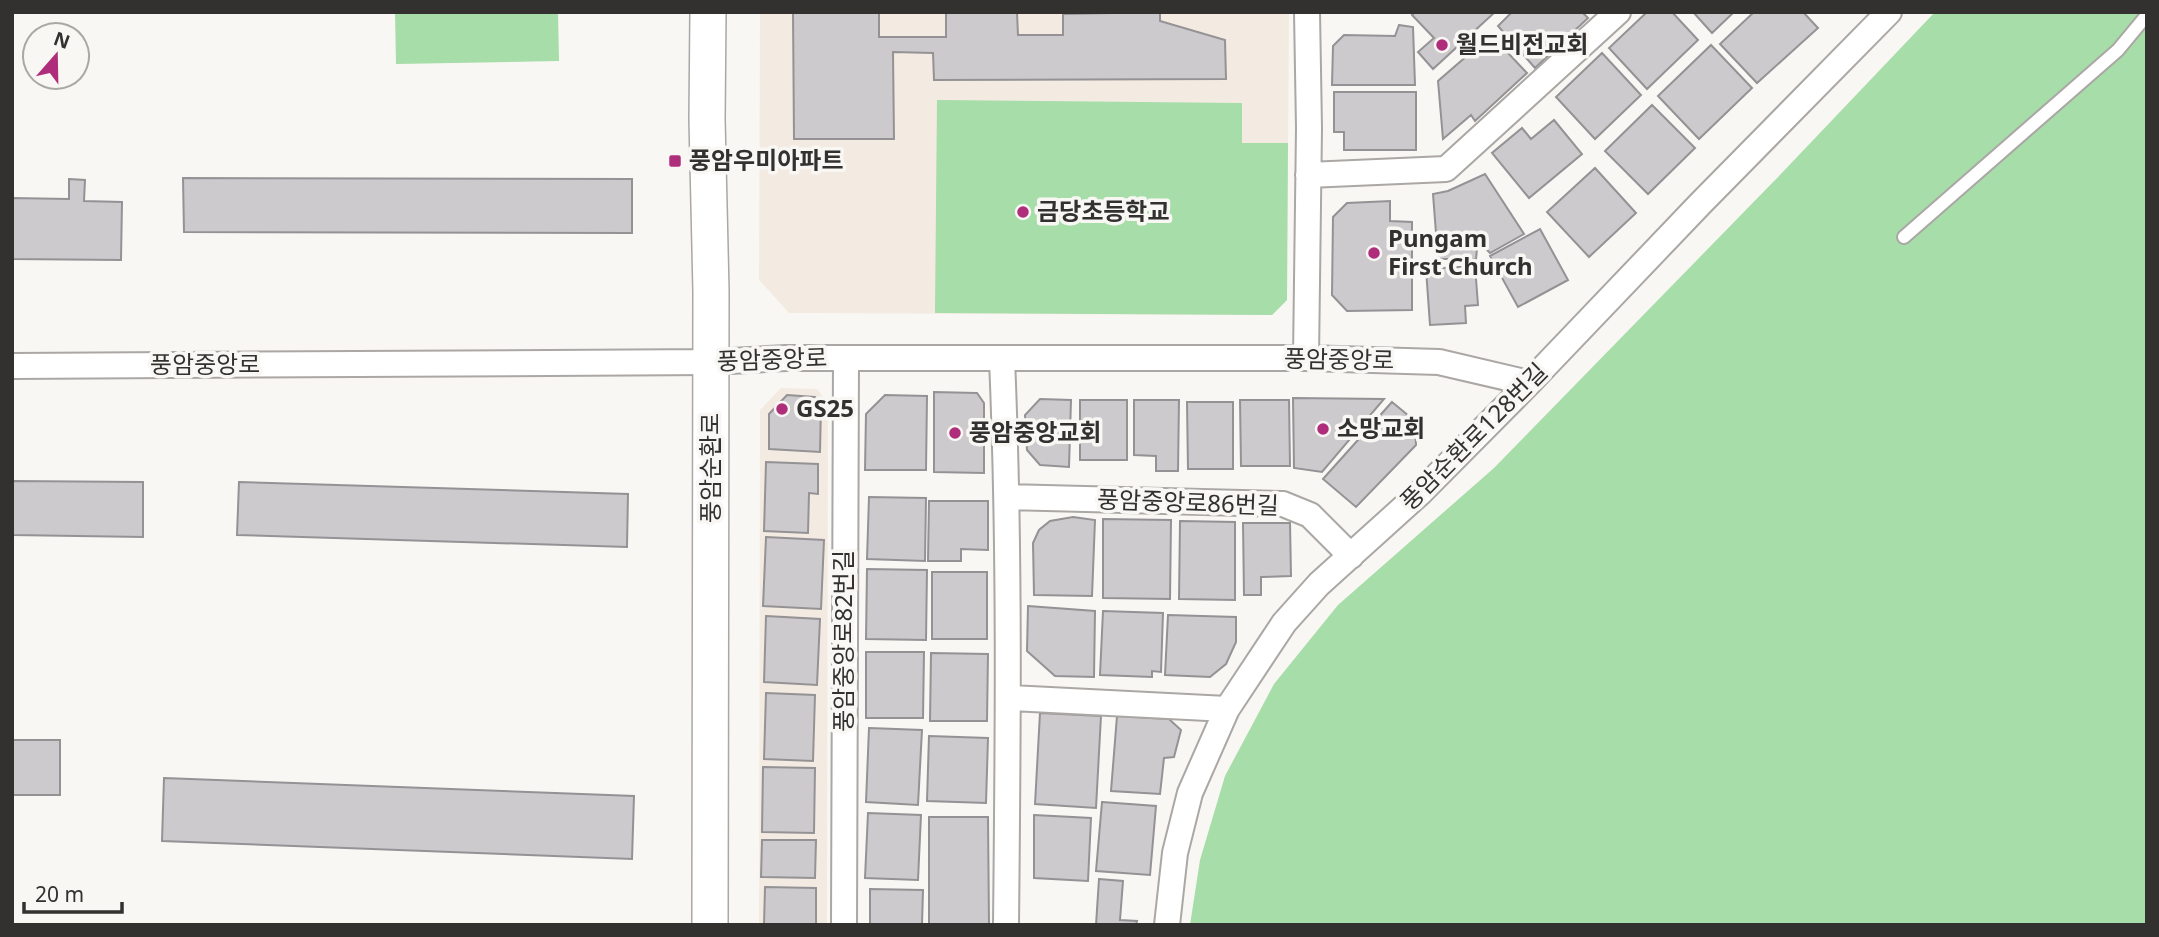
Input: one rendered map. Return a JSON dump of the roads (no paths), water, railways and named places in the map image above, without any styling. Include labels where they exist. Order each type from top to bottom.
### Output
[{"type":"street","name":"풍암순환로","points":[[708,12],[707,119],[711,291],[710,925]]},
{"type":"street","points":[[1306,358],[1307,12]]},
{"type":"street","points":[[1308,175],[1446,169],[1618,12]]},
{"type":"street","name":"풍암순환로128번길","points":[[1167,925],[1175,853],[1190,793],[1227,709],[1284,623],[1319,584],[1421,492],[1529,383],[1889,12]]},
{"type":"street","name":"풍암중앙로","points":[[12,366],[710,362],[786,358],[1306,358],[1439,362],[1529,383]]},
{"type":"street","name":"풍암중앙로82번길","points":[[844,925],[846,358]]},
{"type":"street","points":[[1002,359],[1007,497],[1009,698],[1006,925]]},
{"type":"street","name":"풍암중앙로86번길","points":[[1007,497],[1283,503],[1310,515],[1351,556]]},
{"type":"street","points":[[1009,698],[1227,709]]},
{"type":"lane","points":[[1904,237],[2118,50],[2147,15]]},
{"type":"place","name":"월드비전교회","points":[[1442,45]]},
{"type":"place","name":"풍암우미아파트","points":[[675,161]]},
{"type":"place","name":"금당초등학교","points":[[1023,212]]},
{"type":"place","name":"Pungam First Church","points":[[1374,253]]},
{"type":"place","name":"GS25","points":[[782,409]]},
{"type":"place","name":"소망교회","points":[[1323,429]]},
{"type":"place","name":"풍암중앙교회","points":[[955,433]]}]
